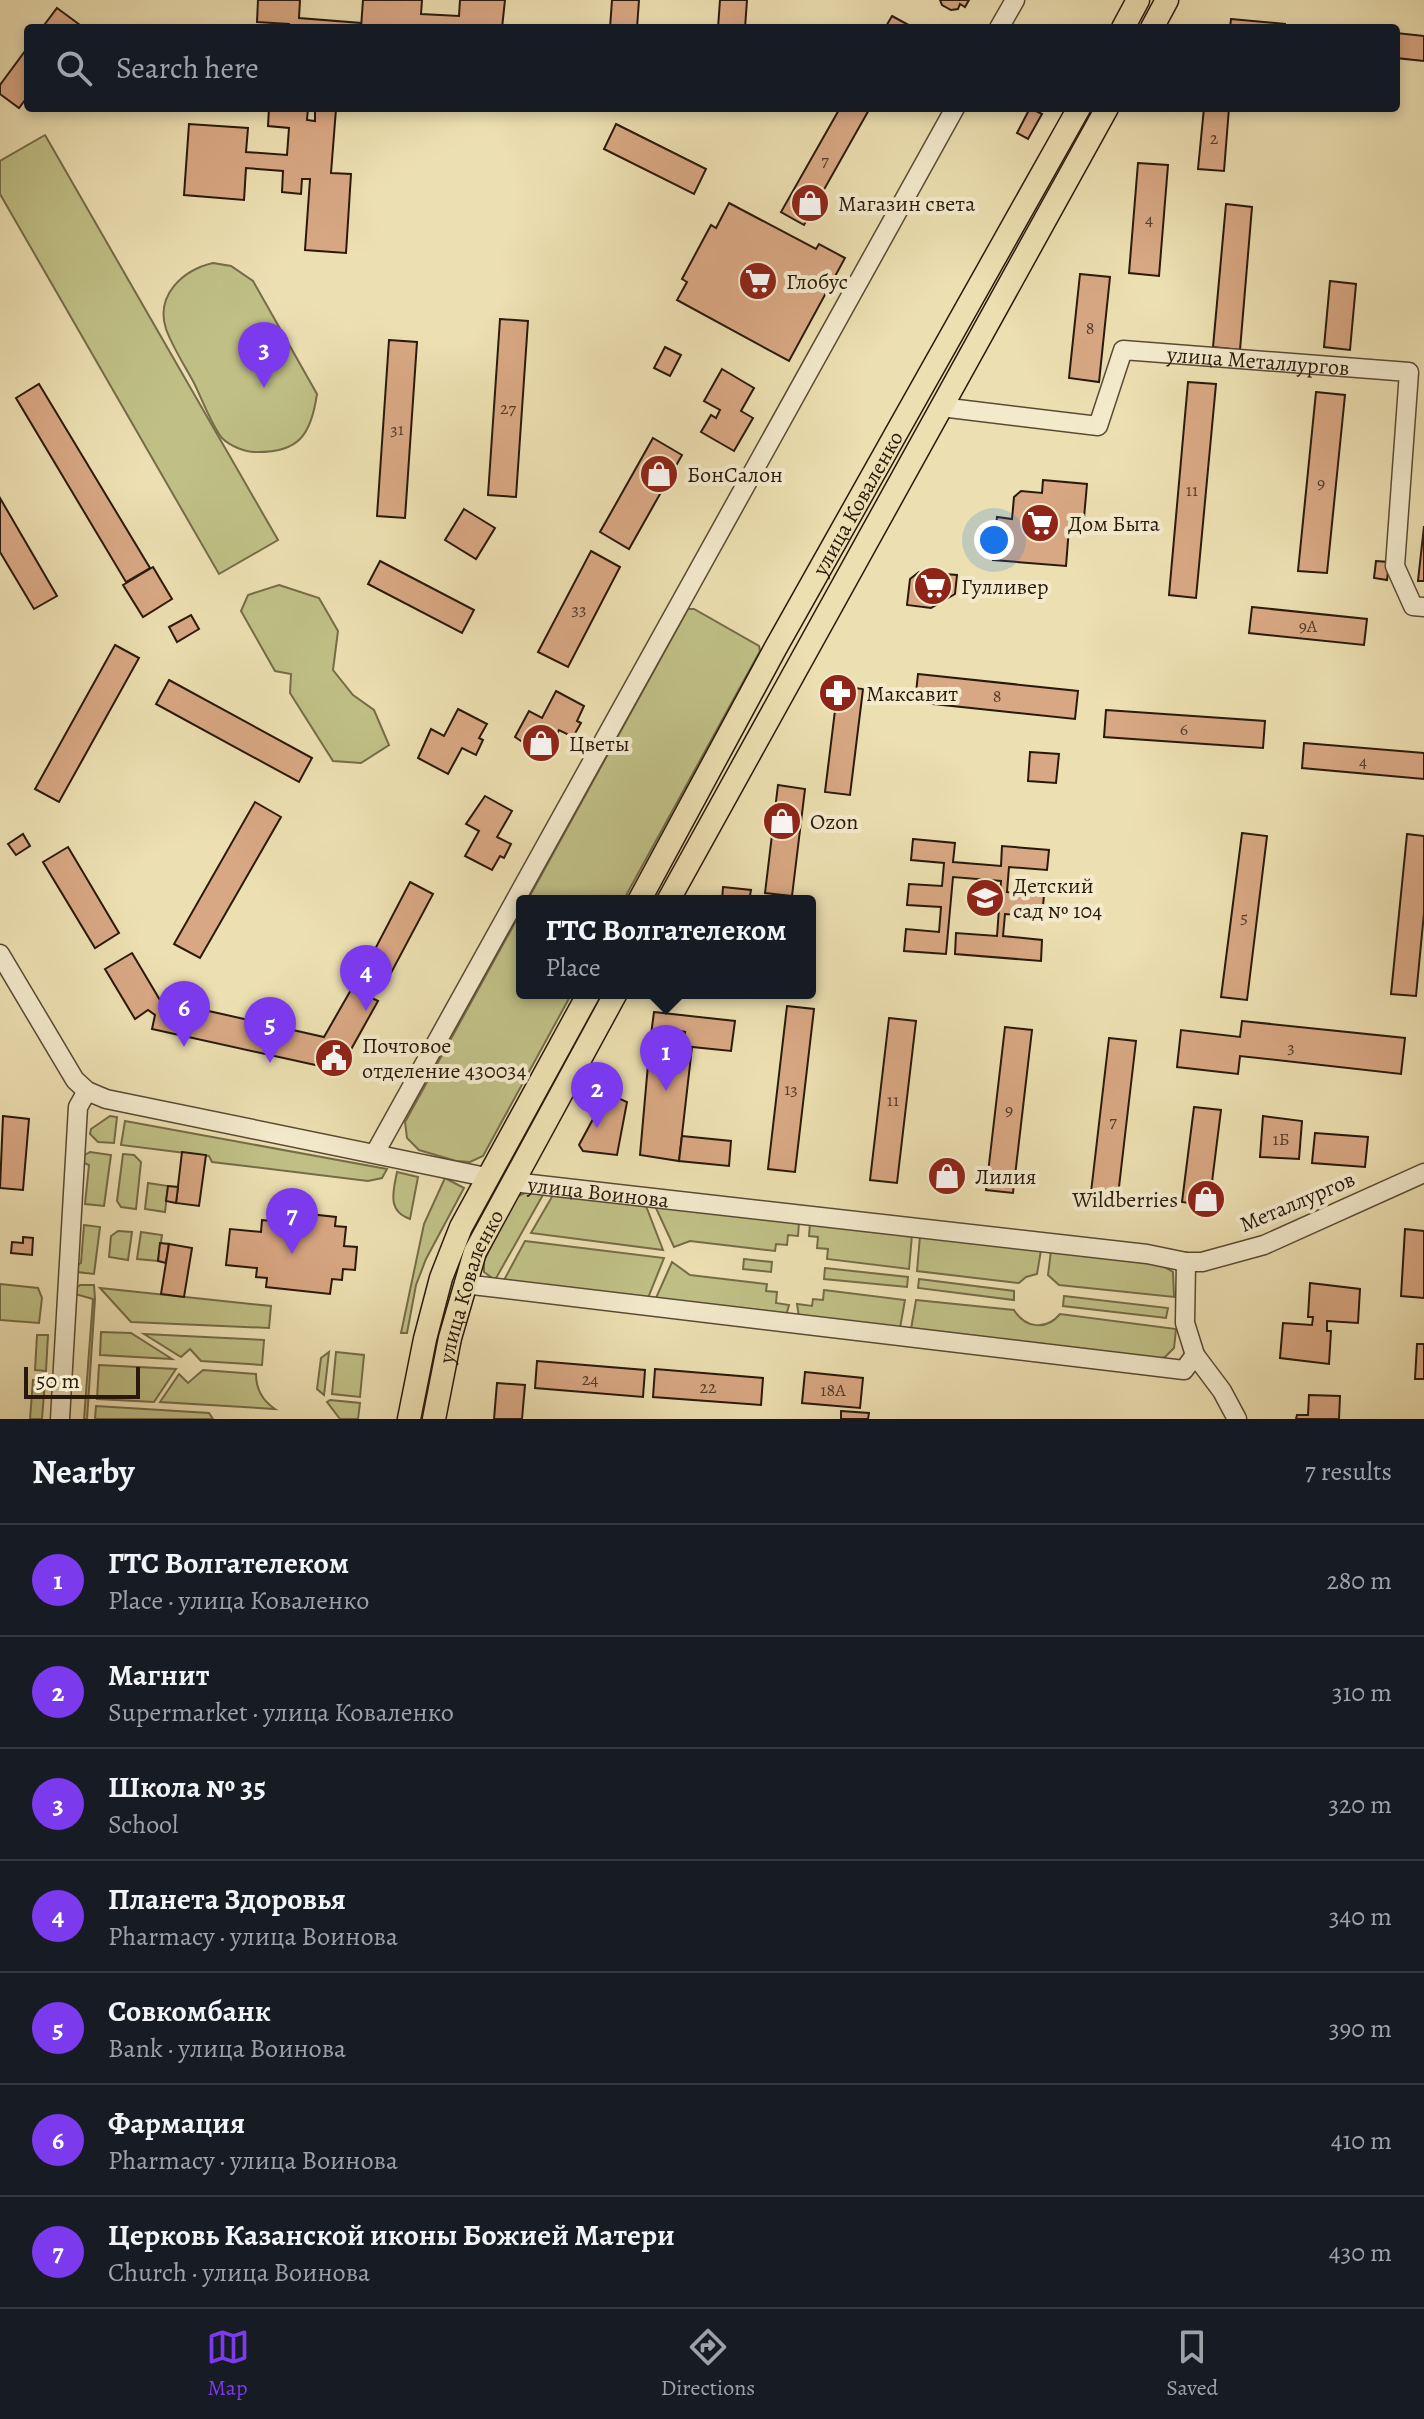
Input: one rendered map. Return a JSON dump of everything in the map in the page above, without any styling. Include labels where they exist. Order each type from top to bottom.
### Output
[{"type":"main road","points":[[1125,24],[1138,0]]},
{"type":"main road","points":[[1154,24],[1167,0]]},
{"type":"main road","name":"улица Коваленко","points":[[642,895],[775,649],[1077,112]]},
{"type":"main road","name":"улица Коваленко","points":[[671,895],[805,659],[1105,112]]},
{"type":"main road","name":"улица Металлургов","points":[[919,394],[941,407]]},
{"type":"main road","points":[[775,649],[805,659]]},
{"type":"main road","name":"улица Коваленко","points":[[409,1419],[441,1278],[461,1227],[586,999]]},
{"type":"main road","name":"улица Коваленко","points":[[434,1419],[464,1284],[475,1252],[613,999]]},
{"type":"main road","name":"улица Воинова","points":[[486,1177],[513,1182]]},
{"type":"main road","points":[[441,1278],[464,1284]]},
{"type":"street","points":[[1001,24],[1015,0]]},
{"type":"street","points":[[518,895],[953,112]]},
{"type":"street","name":"улица Металлургов","points":[[941,407],[1098,426],[1123,350],[1409,372],[1395,566],[1413,606],[1424,607]]},
{"type":"street","points":[[375,1153],[516,899]]},
{"type":"street","points":[[0,954],[61,1060],[87,1091],[78,1107],[60,1419]]},
{"type":"street","name":"улица Воинова","points":[[87,1091],[106,1099],[486,1177]]},
{"type":"street","name":"Металлургов","points":[[1186,1262],[1202,1262],[1264,1245],[1424,1173]]},
{"type":"street","name":"улица Воинова","points":[[513,1182],[1147,1254],[1186,1262]]},
{"type":"street","points":[[1186,1262],[1185,1323],[1189,1362]]},
{"type":"street","points":[[464,1284],[1189,1362],[1222,1391],[1237,1419]]},
{"type":"green space","points":[[45,135],[278,540],[219,574],[0,194],[0,161]]},
{"type":"green space","points":[[213,263],[231,266],[253,281],[317,394],[306,431],[292,445],[255,452],[233,446],[222,438],[166,329],[164,305],[174,286],[191,271]]},
{"type":"green space","points":[[279,585],[319,598],[338,631],[333,670],[353,695],[374,710],[389,745],[361,763],[333,761],[290,693],[291,674],[275,671],[241,611],[248,595]]},
{"type":"green space","points":[[688,609],[694,609],[759,646],[760,651],[626,895],[530,895]]},
{"type":"green space","points":[[516,921],[516,999],[569,999],[483,1156],[470,1162],[456,1161],[419,1150],[407,1138],[405,1122]]},
{"type":"green space","points":[[110,1116],[117,1117],[114,1143],[98,1142],[90,1134],[91,1129]]},
{"type":"green space","points":[[125,1121],[387,1169],[382,1178],[368,1181],[212,1162],[209,1156],[121,1145]]},
{"type":"green space","points":[[90,1152],[111,1155],[104,1206],[85,1204],[89,1165],[84,1163],[83,1156]]},
{"type":"green space","points":[[123,1154],[134,1155],[141,1162],[136,1209],[121,1207],[117,1201]]},
{"type":"green space","points":[[397,1172],[418,1177],[410,1219],[398,1211],[393,1200]]},
{"type":"green space","points":[[445,1178],[464,1188],[426,1259],[416,1285],[407,1333],[401,1333],[424,1224]]},
{"type":"green space","points":[[148,1183],[168,1186],[165,1212],[145,1209]]},
{"type":"green space","points":[[529,1191],[544,1193],[495,1280],[484,1272],[484,1261],[514,1198]]},
{"type":"green space","points":[[553,1195],[646,1206],[663,1250],[531,1233]]},
{"type":"green space","points":[[655,1206],[799,1222],[798,1236],[788,1235],[787,1245],[776,1244],[775,1251],[690,1241],[674,1247]]},
{"type":"green space","points":[[810,1223],[912,1235],[909,1269],[827,1259],[828,1249],[817,1248],[818,1237],[809,1236]]},
{"type":"green space","points":[[84,1225],[100,1227],[94,1274],[77,1272],[74,1267],[81,1263]]},
{"type":"green space","points":[[118,1231],[132,1232],[128,1260],[109,1257],[111,1236]]},
{"type":"green space","points":[[141,1232],[162,1235],[158,1261],[137,1259]]},
{"type":"green space","points":[[920,1236],[1041,1250],[1037,1274],[1019,1283],[917,1271]]},
{"type":"green space","points":[[525,1241],[664,1258],[648,1298],[503,1282]]},
{"type":"green space","points":[[1051,1251],[1161,1265],[1173,1272],[1174,1297],[1059,1285],[1048,1275]]},
{"type":"green space","points":[[744,1259],[772,1262],[771,1272],[743,1269]]},
{"type":"green space","points":[[672,1262],[690,1275],[767,1284],[766,1291],[777,1292],[776,1303],[789,1305],[786,1316],[656,1298]]},
{"type":"green space","points":[[825,1268],[908,1277],[907,1287],[824,1279]]},
{"type":"green space","points":[[919,1279],[1014,1291],[1014,1300],[918,1288]]},
{"type":"green space","points":[[0,1284],[38,1288],[42,1298],[39,1323],[0,1320]]},
{"type":"green space","points":[[80,1285],[94,1285],[95,1299],[87,1419],[84,1419],[93,1299],[75,1294],[75,1289]]},
{"type":"green space","points":[[100,1288],[271,1306],[269,1328],[131,1322]]},
{"type":"green space","points":[[824,1290],[905,1300],[900,1328],[799,1317],[797,1304],[812,1306],[813,1299],[823,1300]]},
{"type":"green space","points":[[1064,1296],[1168,1308],[1166,1318],[1063,1306]]},
{"type":"green space","points":[[916,1300],[1014,1310],[1024,1321],[1036,1325],[1048,1323],[1060,1314],[1176,1329],[1174,1348],[1165,1357],[1157,1359],[911,1329]]},
{"type":"green space","points":[[101,1332],[131,1333],[172,1359],[100,1355]]},
{"type":"green space","points":[[144,1334],[264,1340],[262,1365],[201,1361],[190,1349],[181,1357]]},
{"type":"green space","points":[[37,1335],[48,1335],[46,1371],[35,1370]]},
{"type":"green space","points":[[329,1352],[324,1395],[317,1389],[321,1358]]},
{"type":"green space","points":[[336,1352],[364,1355],[360,1397],[332,1394]]},
{"type":"green space","points":[[99,1365],[176,1369],[154,1402],[97,1399]]},
{"type":"green space","points":[[203,1370],[256,1374],[261,1394],[275,1409],[160,1402],[179,1374],[188,1383]]},
{"type":"green space","points":[[33,1380],[45,1381],[42,1419],[30,1419]]},
{"type":"green space","points":[[327,1402],[360,1403],[358,1419],[340,1419]]},
{"type":"green space","points":[[96,1406],[209,1413],[213,1419],[95,1419]]},
{"type":"building","points":[[258,0],[300,0],[299,18],[361,24],[289,24],[257,22]]},
{"type":"building","points":[[363,0],[422,0],[421,14],[459,16],[460,0],[505,0],[502,24],[361,24]]},
{"type":"building","points":[[612,0],[639,0],[637,24],[610,24]]},
{"type":"building","points":[[720,0],[747,0],[745,24],[718,24]]},
{"type":"building","points":[[940,0],[969,0],[965,7],[960,4],[958,9],[951,10]]},
{"type":"building","points":[[57,8],[79,24],[45,24]]},
{"type":"building","points":[[892,16],[907,24],[887,24]]},
{"type":"building","points":[[1231,19],[1285,24],[1230,24]]},
{"type":"building","points":[[1400,33],[1424,36],[1424,61],[1400,58]]},
{"type":"building","points":[[24,52],[24,101],[19,108],[0,94],[0,85]]},
{"type":"building","points":[[269,112],[308,112],[307,120],[315,121],[315,112],[336,112],[331,173],[351,174],[346,253],[305,250],[310,179],[302,179],[301,194],[282,192],[283,171],[246,168],[244,200],[184,195],[189,124],[248,128],[246,152],[287,155],[289,128],[268,126]]},
{"type":"building","points":[[838,112],[868,112],[804,225],[781,212]]},
{"type":"building","points":[[1028,112],[1042,114],[1028,139],[1017,133]]},
{"type":"building","points":[[1204,112],[1229,112],[1224,171],[1198,169]]},
{"type":"building","points":[[616,124],[706,169],[694,194],[604,149]]},
{"type":"building","points":[[1138,163],[1168,165],[1159,276],[1129,273]]},
{"type":"building","name":"Глобус","points":[[729,203],[816,249],[819,244],[845,258],[789,361],[677,300],[687,282],[682,279],[711,225],[716,228]]},
{"type":"building","points":[[1226,204],[1252,207],[1240,350],[1213,347]]},
{"type":"building","points":[[1080,274],[1110,277],[1099,382],[1069,378]]},
{"type":"building","points":[[1330,281],[1356,284],[1350,350],[1324,347]]},
{"type":"building","points":[[500,319],[528,321],[516,497],[488,495]]},
{"type":"building","points":[[389,340],[417,342],[405,518],[377,516]]},
{"type":"building","points":[[665,347],[681,355],[670,376],[654,368]]},
{"type":"building","points":[[722,369],[754,388],[741,411],[753,418],[734,451],[701,432],[711,415],[716,418],[720,410],[704,401]]},
{"type":"building","points":[[1188,382],[1216,384],[1196,598],[1169,595]]},
{"type":"building","points":[[39,384],[150,568],[126,582],[16,398]]},
{"type":"building","points":[[1316,392],[1345,395],[1327,573],[1298,571]]},
{"type":"building","points":[[653,438],[682,455],[629,549],[600,532]]},
{"type":"building","name":"Дом Быта","points":[[1043,480],[1087,484],[1083,529],[1069,528],[1066,566],[993,560],[997,517],[1012,519],[1014,497],[1021,491],[1042,493]]},
{"type":"building","points":[[0,498],[57,596],[34,609],[0,552]]},
{"type":"building","points":[[464,509],[495,528],[476,559],[445,540]]},
{"type":"building","points":[[1424,526],[1424,581],[1418,581]]},
{"type":"building","points":[[591,551],[620,567],[568,667],[538,652]]},
{"type":"building","points":[[380,561],[474,610],[462,633],[368,584]]},
{"type":"building","points":[[1376,561],[1389,562],[1387,580],[1374,578]]},
{"type":"building","points":[[153,567],[172,599],[143,617],[123,585]]},
{"type":"building","name":"Гулливер","points":[[919,572],[957,575],[955,594],[931,608],[907,605],[910,579]]},
{"type":"building","points":[[1252,607],[1367,619],[1364,645],[1249,633]]},
{"type":"building","points":[[191,615],[199,629],[177,642],[169,627]]},
{"type":"building","points":[[115,645],[139,658],[59,802],[35,789]]},
{"type":"building","points":[[918,674],[1078,691],[1075,719],[915,702]]},
{"type":"building","points":[[169,680],[312,758],[299,782],[156,704]]},
{"type":"building","points":[[838,686],[863,689],[850,795],[825,792]]},
{"type":"building","points":[[556,691],[584,706],[577,721],[581,723],[573,737],[559,730],[545,757],[515,737],[529,711],[542,718]]},
{"type":"building","points":[[458,709],[487,724],[479,738],[483,740],[476,755],[462,748],[448,774],[418,758],[431,729],[444,736]]},
{"type":"building","points":[[1106,710],[1265,721],[1263,748],[1104,737]]},
{"type":"building","points":[[1304,743],[1424,753],[1424,779],[1302,768]]},
{"type":"building","points":[[1030,752],[1059,754],[1056,783],[1028,781]]},
{"type":"building","points":[[778,785],[805,789],[792,895],[765,893]]},
{"type":"building","points":[[485,796],[512,811],[497,837],[511,844],[504,858],[500,856],[492,870],[465,856],[479,831],[466,824]]},
{"type":"building","points":[[255,802],[281,817],[200,958],[174,944]]},
{"type":"building","points":[[1242,833],[1267,836],[1247,1000],[1221,997]]},
{"type":"building","points":[[23,834],[30,846],[16,855],[8,844]]},
{"type":"building","points":[[1407,834],[1424,836],[1424,913],[1416,996],[1391,994]]},
{"type":"building","points":[[913,839],[955,843],[953,862],[1001,866],[1002,846],[1049,850],[1047,870],[1009,867],[1007,892],[1044,895],[1042,917],[1005,914],[1003,936],[1042,940],[1041,961],[955,954],[956,933],[997,936],[1001,881],[953,877],[946,954],[904,951],[906,929],[939,932],[941,907],[907,905],[909,884],[942,886],[944,863],[911,860]]},
{"type":"building","points":[[68,847],[119,933],[95,948],[43,862]]},
{"type":"building","points":[[410,882],[433,894],[383,988],[361,976]]},
{"type":"building","points":[[723,887],[751,890],[750,895],[722,895]]},
{"type":"building","points":[[132,953],[160,1000],[324,1037],[352,988],[378,1001],[349,1053],[337,1046],[324,1051],[320,1066],[152,1029],[155,1015],[148,1010],[135,1019],[105,969]]},
{"type":"building","points":[[787,1006],[814,1009],[795,1172],[768,1169]]},
{"type":"building","points":[[654,1012],[735,1021],[731,1051],[683,1046],[685,1032],[667,1030],[665,1043],[650,1042]]},
{"type":"building","points":[[889,1018],[916,1021],[897,1183],[870,1180]]},
{"type":"building","points":[[1242,1021],[1405,1038],[1401,1074],[1240,1056],[1238,1074],[1177,1067],[1181,1030],[1240,1037]]},
{"type":"building","points":[[1005,1027],[1032,1030],[1013,1193],[986,1190]]},
{"type":"building","points":[[667,1030],[685,1032],[683,1046],[692,1047],[679,1161],[640,1155],[650,1042],[665,1043]]},
{"type":"building","points":[[1109,1038],[1136,1041],[1117,1204],[1090,1201]]},
{"type":"building","points":[[337,1046],[349,1053],[345,1059],[329,1067],[320,1066],[324,1051]]},
{"type":"building","points":[[607,1093],[627,1102],[617,1155],[583,1151],[579,1145]]},
{"type":"building","points":[[1194,1107],[1221,1110],[1209,1206],[1182,1202]]},
{"type":"building","points":[[3,1116],[29,1119],[23,1190],[0,1188]]},
{"type":"building","points":[[1263,1116],[1302,1121],[1299,1159],[1260,1157]]},
{"type":"building","points":[[1315,1133],[1368,1137],[1365,1167],[1312,1163]]},
{"type":"building","points":[[682,1136],[731,1141],[729,1166],[679,1161]]},
{"type":"building","points":[[182,1152],[206,1155],[199,1206],[176,1203]]},
{"type":"building","name":"Лилия","points":[[936,1163],[961,1165],[959,1190],[934,1188]]},
{"type":"building","points":[[168,1186],[178,1187],[176,1203],[166,1201]]},
{"type":"building","points":[[272,1210],[336,1217],[335,1226],[346,1227],[344,1246],[357,1247],[355,1270],[343,1269],[342,1280],[332,1279],[330,1294],[266,1287],[267,1278],[256,1277],[257,1268],[226,1265],[230,1229],[261,1232],[262,1220],[271,1221]]},
{"type":"building","points":[[1405,1229],[1424,1231],[1424,1298],[1401,1296]]},
{"type":"building","points":[[23,1237],[33,1238],[32,1255],[11,1253],[12,1242],[23,1243]]},
{"type":"building","points":[[160,1243],[169,1244],[166,1263],[158,1261]]},
{"type":"building","points":[[169,1244],[192,1248],[184,1297],[161,1294]]},
{"type":"building","points":[[1310,1283],[1360,1289],[1358,1323],[1327,1321],[1327,1331],[1331,1331],[1329,1364],[1280,1358],[1283,1323],[1312,1325],[1313,1317],[1308,1317]]},
{"type":"building","points":[[1417,1344],[1424,1344],[1424,1379],[1415,1379]]},
{"type":"building","points":[[537,1361],[645,1370],[643,1397],[535,1388]]},
{"type":"building","points":[[655,1369],[763,1378],[761,1405],[653,1397]]},
{"type":"building","points":[[805,1372],[863,1378],[860,1408],[802,1403]]},
{"type":"building","points":[[497,1383],[525,1385],[522,1419],[494,1419]]},
{"type":"building","points":[[1309,1395],[1340,1396],[1339,1419],[1296,1419],[1297,1415],[1308,1415]]},
{"type":"building","points":[[841,1411],[869,1413],[868,1419],[841,1419]]},
{"type":"place","name":"Магазин света","points":[[810,203]]},
{"type":"place","name":"Глобус","points":[[758,281]]},
{"type":"place","name":"Школа № 35","points":[[264,388]]},
{"type":"place","name":"БонСалон","points":[[659,474]]},
{"type":"place","name":"Дом Быта","points":[[1040,523]]},
{"type":"place","name":"Гулливер","points":[[933,586]]},
{"type":"place","name":"Максавит","points":[[838,693]]},
{"type":"place","name":"Цветы","points":[[541,743]]},
{"type":"place","name":"Ozon","points":[[782,821]]},
{"type":"place","name":"Детский сад № 104","points":[[985,898]]},
{"type":"place","name":"Планета Здоровья","points":[[366,1011]]},
{"type":"place","name":"Фармация","points":[[184,1047]]},
{"type":"place","name":"Почтовое отделение 430034","points":[[334,1058]]},
{"type":"place","name":"Совкомбанк","points":[[270,1063]]},
{"type":"place","name":"ГТС Волгателеком","points":[[666,1091]]},
{"type":"place","name":"Магнит","points":[[597,1128]]},
{"type":"place","name":"Лилия","points":[[947,1176]]},
{"type":"place","name":"Wildberries","points":[[1206,1199]]},
{"type":"place","name":"Церковь Казанской иконы Божией Матери","points":[[292,1254]]}]
